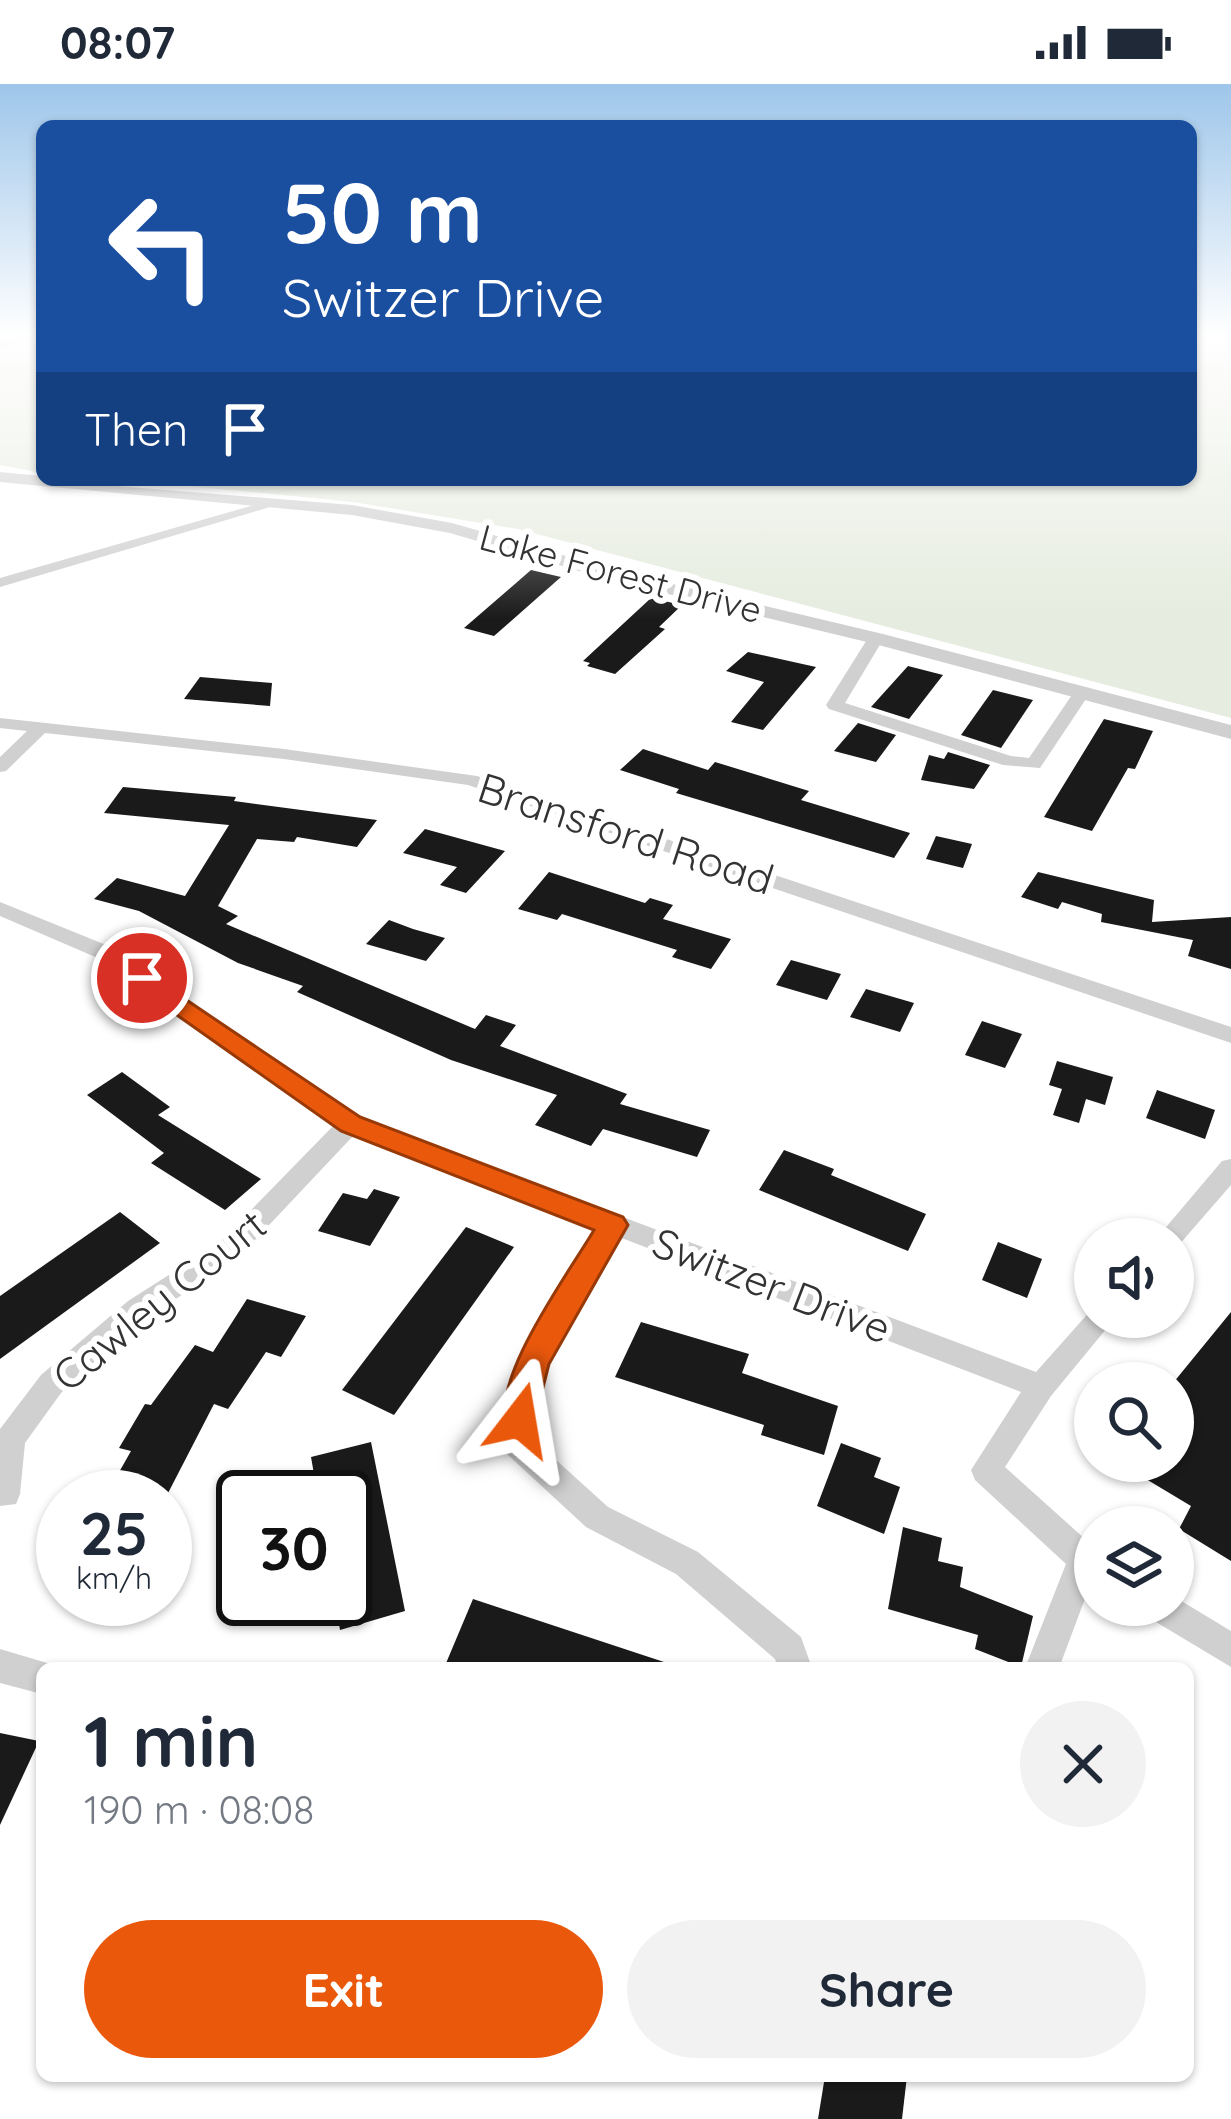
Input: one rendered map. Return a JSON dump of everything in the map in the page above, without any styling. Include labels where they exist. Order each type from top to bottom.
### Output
[{"type":"street","name":"Lake Forest Drive","points":[[6,476],[36,479]]},
{"type":"street","name":"Lake Forest Drive","points":[[111,486],[280,502],[452,528],[614,575],[1231,732]]},
{"type":"street","points":[[0,583],[280,502]]},
{"type":"street","points":[[876,638],[835,705],[1010,761],[1034,764],[1082,693]]},
{"type":"street","name":"Bransford Road","points":[[0,723],[470,780],[1231,1035]]},
{"type":"street","points":[[0,767],[40,728]]},
{"type":"street","name":"Switzer Drive","points":[[0,908],[108,954],[350,1124],[1042,1387]]},
{"type":"street","name":"Cawley Court","points":[[5,1495],[10,1439],[51,1384],[138,1310],[228,1251],[350,1124]]},
{"type":"street","points":[[1187,1218],[1231,1168]]},
{"type":"street","points":[[613,1225],[535,1360],[521,1396],[519,1445],[547,1476],[597,1516],[688,1563],[789,1649],[793,1662]]},
{"type":"street","points":[[1074,1549],[986,1470],[1042,1387],[1084,1338]]},
{"type":"street","points":[[1045,1662],[1074,1597]]},
{"type":"street","points":[[1192,1626],[1231,1650]]},
{"type":"street","points":[[0,1666],[36,1675]]},
{"type":"shaded area","points":[[0,429],[36,429],[36,472],[0,465]]},
{"type":"shaded area","points":[[1197,429],[1231,429],[1231,718],[518,529],[353,502],[189,486],[1197,486]]},
{"type":"building","points":[[531,570],[561,577],[494,636],[464,628]]},
{"type":"building","points":[[651,598],[682,605],[659,627],[665,629],[615,674],[587,666],[590,663],[583,661]]},
{"type":"building","points":[[748,652],[816,667],[763,730],[731,722],[764,682],[726,671]]},
{"type":"building","points":[[908,666],[943,675],[909,719],[871,707]]},
{"type":"building","points":[[200,677],[272,683],[270,706],[184,699]]},
{"type":"building","points":[[993,690],[1033,700],[1001,748],[961,735]]},
{"type":"building","points":[[1104,719],[1153,731],[1135,769],[1128,768],[1092,831],[1044,817]]},
{"type":"building","points":[[858,723],[896,735],[876,762],[834,751]]},
{"type":"building","points":[[643,749],[708,770],[715,762],[809,791],[801,800],[910,833],[894,858],[676,793],[679,789],[620,770]]},
{"type":"building","points":[[948,752],[990,765],[974,789],[921,780],[929,755],[944,759]]},
{"type":"building","points":[[123,787],[236,797],[234,801],[377,820],[357,847],[297,837],[294,842],[257,839],[218,906],[238,916],[226,924],[475,1029],[486,1015],[516,1025],[500,1046],[627,1094],[620,1104],[710,1130],[697,1157],[603,1129],[591,1146],[535,1125],[557,1095],[451,1060],[297,992],[303,986],[238,963],[139,911],[94,899],[117,878],[185,896],[229,825],[104,813]]},
{"type":"building","points":[[425,829],[505,851],[466,893],[440,885],[457,867],[403,853]]},
{"type":"building","points":[[936,836],[972,844],[963,868],[926,859]]},
{"type":"building","points":[[549,872],[645,903],[650,898],[673,905],[663,919],[731,939],[711,969],[672,957],[677,950],[562,914],[557,920],[518,909]]},
{"type":"building","points":[[1038,872],[1154,900],[1152,922],[1231,917],[1231,969],[1188,956],[1193,940],[1101,922],[1102,914],[1062,902],[1058,909],[1021,897]]},
{"type":"building","points":[[389,920],[445,938],[426,961],[366,944]]},
{"type":"building","points":[[791,960],[841,974],[827,1000],[776,985]]},
{"type":"building","points":[[866,989],[914,1003],[900,1032],[850,1017]]},
{"type":"building","points":[[982,1021],[1022,1034],[1005,1068],[965,1055]]},
{"type":"building","points":[[1057,1061],[1113,1077],[1105,1105],[1086,1099],[1079,1123],[1053,1115],[1062,1089],[1049,1085]]},
{"type":"building","points":[[122,1072],[170,1107],[158,1115],[261,1179],[225,1210],[151,1163],[164,1153],[87,1095]]},
{"type":"building","points":[[1157,1090],[1215,1110],[1205,1139],[1146,1118]]},
{"type":"building","points":[[784,1150],[926,1214],[908,1251],[759,1190]]},
{"type":"building","points":[[374,1189],[400,1197],[370,1246],[318,1231],[343,1193],[367,1199]]},
{"type":"building","points":[[120,1212],[160,1243],[0,1359],[0,1296]]},
{"type":"building","points":[[466,1227],[514,1247],[394,1415],[342,1390]]},
{"type":"building","points":[[998,1242],[1042,1259],[1027,1298],[982,1280]]},
{"type":"building","points":[[247,1299],[306,1316],[281,1357],[266,1352],[228,1409],[214,1404],[180,1470],[120,1470],[131,1451],[119,1448],[145,1404],[151,1405],[195,1345],[213,1352]]},
{"type":"building","points":[[1231,1312],[1231,1561],[1194,1538],[1194,1506],[1151,1482],[1194,1482],[1194,1362],[1190,1362]]},
{"type":"building","points":[[641,1322],[749,1354],[742,1373],[838,1406],[824,1455],[761,1435],[764,1425],[615,1377]]},
{"type":"building","points":[[371,1442],[405,1611],[372,1621],[372,1470],[313,1470],[311,1457]]},
{"type":"building","points":[[841,1443],[881,1458],[874,1477],[900,1487],[884,1534],[817,1506]]},
{"type":"building","points":[[903,1527],[942,1538],[938,1561],[963,1567],[960,1587],[1033,1616],[1022,1662],[1008,1662],[975,1649],[978,1635],[888,1609]]},
{"type":"building","points":[[473,1599],[664,1662],[447,1662]]},
{"type":"building","points":[[0,1733],[36,1740],[36,1747],[0,1825]]},
{"type":"building","points":[[824,2082],[906,2082],[902,2119],[818,2119]]},
{"type":"route","points":[[142,978],[350,1124],[613,1225],[535,1360],[521,1396],[520,1420]]}]
